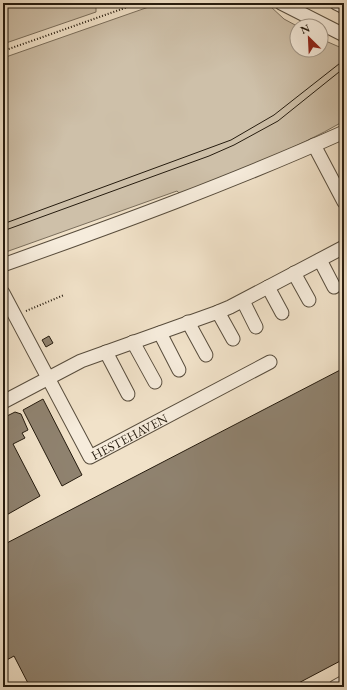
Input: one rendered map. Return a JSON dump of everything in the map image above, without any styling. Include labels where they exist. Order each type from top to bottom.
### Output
[{"type":"street","points":[[281,3],[344,35]]},
{"type":"street","points":[[336,3],[344,7]]},
{"type":"street","points":[[3,265],[167,206],[344,132]]},
{"type":"street","points":[[314,145],[344,202]]},
{"type":"street","points":[[3,402],[81,361],[218,312],[243,301],[344,247]]},
{"type":"street","points":[[320,260],[334,287]]},
{"type":"street","points":[[294,273],[309,300]]},
{"type":"street","points":[[268,287],[282,313]]},
{"type":"street","name":"HESTEHAVEN","points":[[3,292],[90,457],[270,362]]},
{"type":"street","points":[[243,301],[256,327]]},
{"type":"street","points":[[218,312],[233,339]]},
{"type":"street","points":[[188,322],[206,355]]},
{"type":"street","points":[[160,333],[179,370]]},
{"type":"street","points":[[134,342],[155,382]]},
{"type":"street","points":[[106,352],[128,394]]},
{"type":"street","points":[[335,687],[344,682]]},
{"type":"path","points":[[121,3],[122,9]]},
{"type":"path","points":[[3,51],[140,3]]},
{"type":"path","points":[[15,316],[64,295]]},
{"type":"shaded area","points":[[3,3],[96,3],[96,12],[3,44]]},
{"type":"shaded area","points":[[160,3],[266,3],[289,22],[289,58],[329,58],[329,42],[344,49],[344,121],[305,142],[180,194],[177,191],[3,253],[3,58]]},
{"type":"building","points":[[49,336],[53,343],[46,347],[42,340]]},
{"type":"building","points":[[344,368],[344,659],[291,687],[30,687],[14,656],[3,662],[3,545]]},
{"type":"building","points":[[43,399],[82,475],[62,486],[23,410]]},
{"type":"building","points":[[15,412],[21,414],[28,430],[22,433],[25,438],[13,444],[40,496],[3,517],[3,418]]},
{"type":"tram line","points":[[3,224],[231,140],[274,115],[344,60]]},
{"type":"tram line","points":[[3,231],[209,156],[234,145],[278,121],[344,68]]}]
